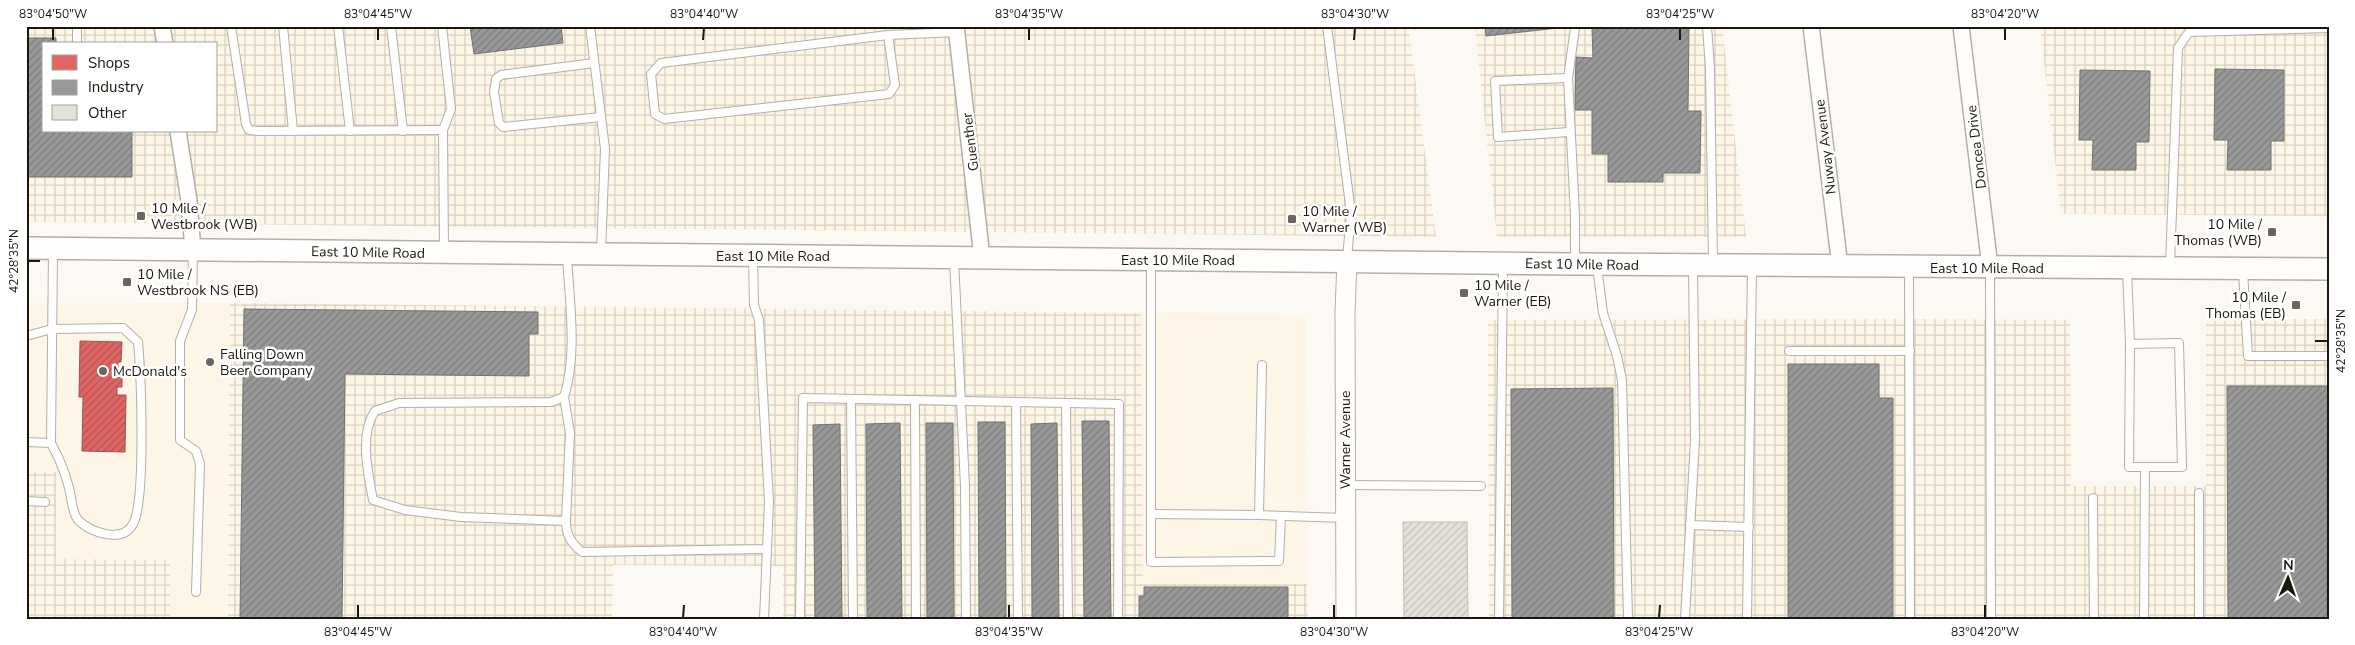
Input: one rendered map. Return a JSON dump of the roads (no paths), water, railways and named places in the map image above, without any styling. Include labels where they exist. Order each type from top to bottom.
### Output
[{"type":"main road","name":"East 10 Mile Road","points":[[26,248],[1840,267],[2329,269]]},
{"type":"street","points":[[162,26],[164,42]]},
{"type":"street","name":"Nuway Avenue","points":[[1811,26],[1840,267]]},
{"type":"street","name":"Doncea Drive","points":[[1962,26],[1990,267]]},
{"type":"street","name":"Guenther","points":[[956,29],[982,258]]},
{"type":"street","points":[[178,132],[189,201],[193,250]]},
{"type":"street","name":"Warner Avenue","points":[[1346,619],[1347,261]]},
{"type":"lane","points":[[76,26],[77,42]]},
{"type":"lane","points":[[231,26],[246,124],[249,130],[443,130]]},
{"type":"lane","points":[[283,26],[293,131]]},
{"type":"lane","points":[[338,26],[350,131]]},
{"type":"lane","points":[[391,26],[403,130]]},
{"type":"lane","points":[[442,26],[451,109],[443,130],[444,253]]},
{"type":"lane","points":[[590,26],[605,149],[600,254]]},
{"type":"lane","points":[[1327,26],[1351,213],[1347,261]]},
{"type":"lane","points":[[1685,619],[1703,265],[1710,70],[1707,26]]},
{"type":"lane","points":[[1575,264],[1575,215],[1568,78],[1576,28]]},
{"type":"lane","points":[[2170,268],[2178,48],[2189,32],[2329,28]]},
{"type":"lane","points":[[888,35],[894,85],[889,94],[664,119],[655,114],[651,74],[660,63],[888,35],[956,29]]},
{"type":"lane","points":[[594,63],[501,75],[496,79],[494,92],[499,123],[503,127],[601,118]]},
{"type":"lane","points":[[1568,78],[1495,81],[1498,137],[1570,132]]},
{"type":"lane","points":[[26,336],[52,329],[122,328],[138,342],[140,498],[133,524],[128,531],[110,535],[101,533],[78,520],[73,509],[69,483],[51,443],[52,329],[53,249]]},
{"type":"lane","points":[[193,250],[192,310],[180,341],[180,440],[196,451],[200,464],[196,592]]},
{"type":"lane","points":[[567,254],[571,349],[568,383],[564,397],[570,432],[566,533],[573,544],[582,552],[767,549]]},
{"type":"lane","points":[[753,256],[754,305],[759,320],[769,502],[764,619]]},
{"type":"lane","points":[[954,257],[965,486],[966,619]]},
{"type":"lane","points":[[1152,260],[1151,562],[1279,562],[1281,516]]},
{"type":"lane","points":[[1499,619],[1503,263]]},
{"type":"lane","points":[[1597,264],[1603,313],[1617,356],[1622,380],[1628,619]]},
{"type":"lane","points":[[1747,619],[1752,265]]},
{"type":"lane","points":[[1909,267],[1910,619]]},
{"type":"lane","points":[[1990,267],[1991,619]]},
{"type":"lane","points":[[2126,268],[2130,344],[2129,467],[2182,467],[2179,343],[2130,344]]},
{"type":"lane","points":[[2243,269],[2248,356],[2329,356]]},
{"type":"lane","points":[[1789,351],[1910,351]]},
{"type":"lane","points":[[1259,516],[1262,365]]},
{"type":"lane","points":[[564,397],[551,402],[399,404],[374,410],[368,421],[367,472],[373,500],[405,510],[462,517],[566,521]]},
{"type":"lane","points":[[800,619],[803,398],[1119,404],[1118,619]]},
{"type":"lane","points":[[850,399],[853,619]]},
{"type":"lane","points":[[915,401],[916,619]]},
{"type":"lane","points":[[1016,403],[1018,619]]},
{"type":"lane","points":[[1066,403],[1068,619]]},
{"type":"lane","points":[[26,442],[51,443]]},
{"type":"lane","points":[[2144,619],[2145,467]]},
{"type":"lane","points":[[1345,485],[1481,486]]},
{"type":"lane","points":[[2199,493],[2199,619]]},
{"type":"lane","points":[[2093,498],[2094,619]]},
{"type":"lane","points":[[26,501],[46,502]]},
{"type":"lane","points":[[1151,514],[1346,518]]},
{"type":"lane","points":[[1690,525],[1749,527]]},
{"type":"place","name":"10 Mile / Westbrook (WB)","points":[[141,216]]},
{"type":"place","name":"10 Mile / Warner (WB)","points":[[1292,219]]},
{"type":"place","name":"10 Mile / Thomas (WB)","points":[[2272,232]]},
{"type":"place","name":"10 Mile / Westbrook NS (EB)","points":[[127,282]]},
{"type":"place","name":"10 Mile / Warner (EB)","points":[[1464,293]]},
{"type":"place","name":"10 Mile / Thomas (EB)","points":[[2296,305]]},
{"type":"place","name":"Falling Down Beer Company","points":[[210,362]]},
{"type":"place","name":"McDonald's","points":[[103,371]]}]
